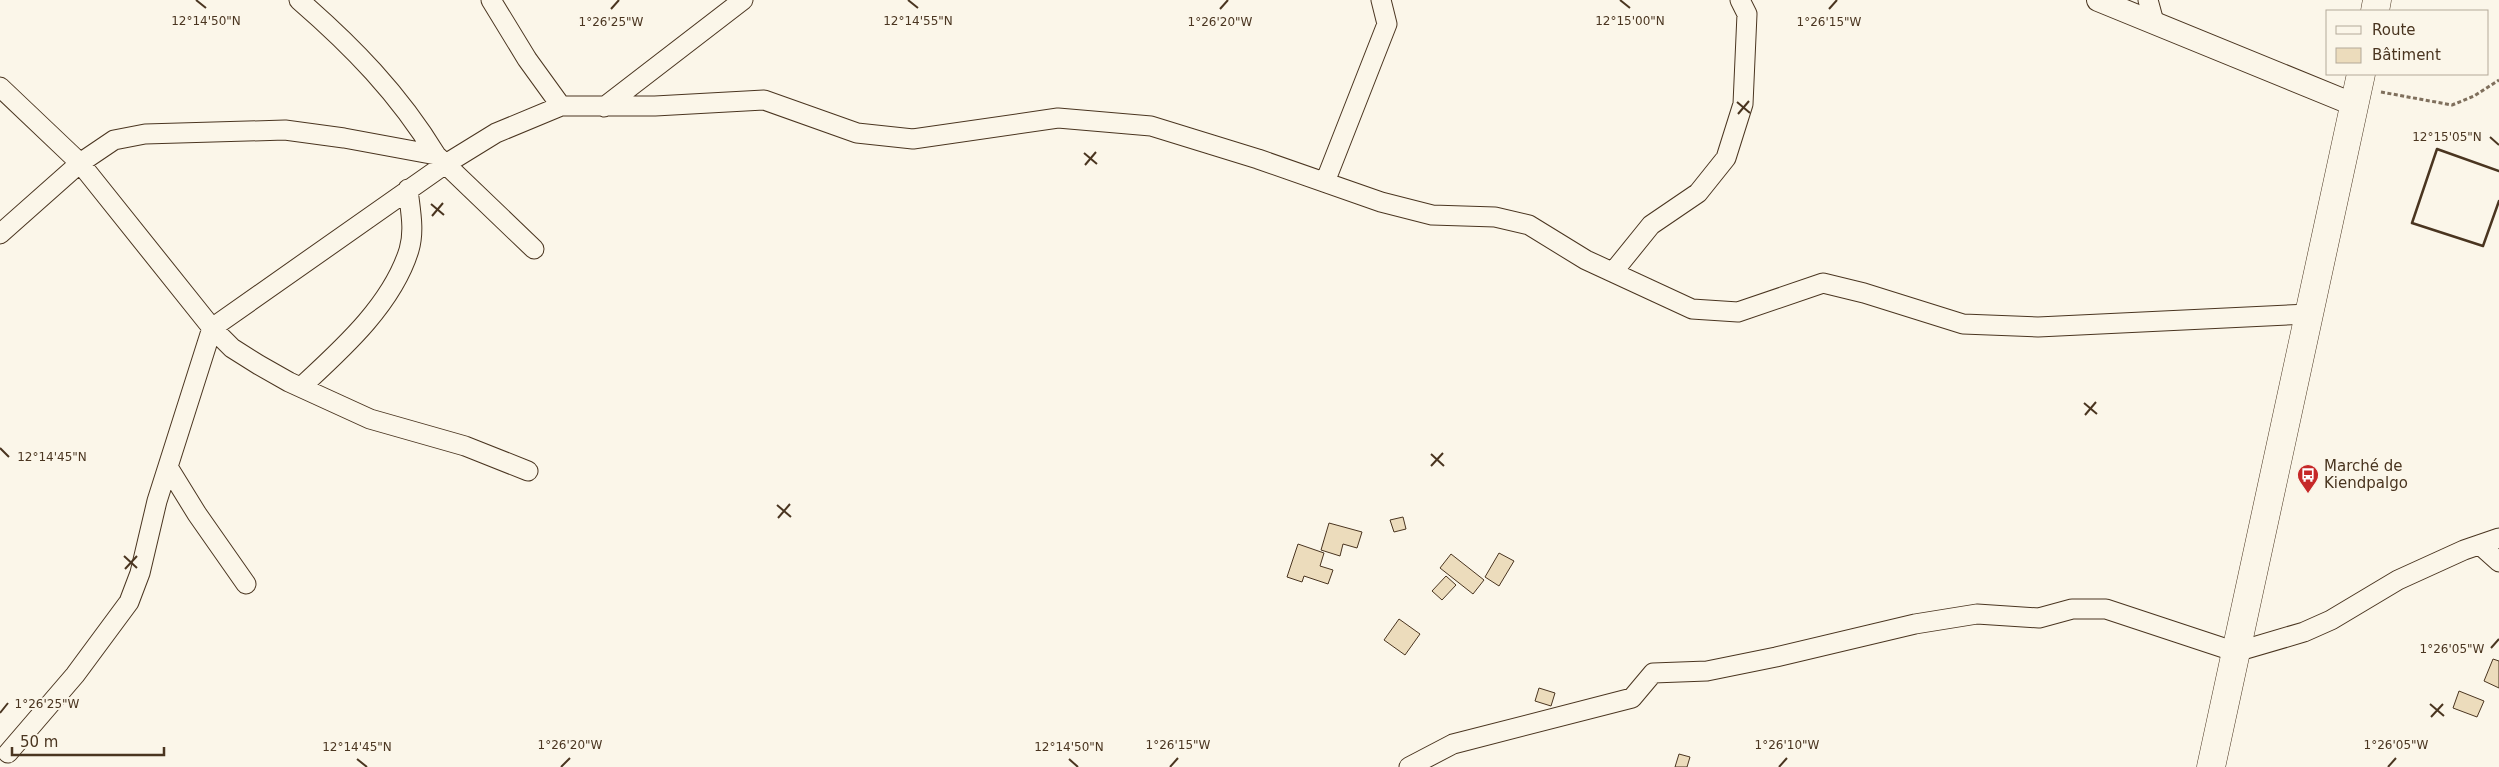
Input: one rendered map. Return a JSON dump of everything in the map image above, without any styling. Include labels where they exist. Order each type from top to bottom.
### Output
[{"type":"highway","points":[[2211,767],[2358,89]]},
{"type":"street","points":[[299,0],[361,57],[396,96],[440,160],[498,212],[534,249]]},
{"type":"street","points":[[491,0],[527,58],[561,106]]},
{"type":"street","points":[[604,107],[743,0]]},
{"type":"street","points":[[1325,182],[1387,24],[1381,0]]},
{"type":"street","points":[[1613,272],[1651,225],[1698,194],[1726,158],[1743,104],[1747,14],[1740,0]]},
{"type":"street","points":[[2098,0],[2154,22],[2358,89]]},
{"type":"street","points":[[2148,0],[2154,22]]},
{"type":"street","points":[[0,87],[80,163],[212,328],[232,348],[259,366],[301,388],[370,419],[465,446],[528,471]]},
{"type":"street","points":[[8,753],[76,675],[129,602],[140,573],[168,467],[212,328],[408,189],[440,160],[496,133],[561,106],[604,107],[764,100],[857,133],[913,138],[1058,118],[1150,126],[1381,202],[1432,216],[1495,217],[1530,225],[1586,260],[1692,309],[1738,312],[1823,283],[1864,293],[1962,324],[2038,328],[2309,314]]},
{"type":"street","points":[[0,234],[80,163],[114,140],[145,134],[285,130],[344,138],[440,160]]},
{"type":"street","points":[[301,388],[353,338],[378,308],[398,274],[409,250],[412,224],[408,189]]},
{"type":"street","points":[[168,467],[200,520],[246,584]]},
{"type":"street","points":[[1409,767],[1453,744],[1632,698],[1654,673],[1707,671],[1776,657],[1915,624],[1977,614],[2039,618],[2072,609],[2106,609],[2236,652],[2304,632],[2331,620],[2398,580],[2464,550],[2499,538]]},
{"type":"street","points":[[2480,545],[2499,562]]},
{"type":"path","points":[[2358,89],[2452,105],[2474,96],[2499,80]]},
{"type":"building","points":[[1403,517],[1406,529],[1394,532],[1390,520]]},
{"type":"building","points":[[1329,523],[1362,532],[1357,548],[1343,544],[1340,556],[1321,550]]},
{"type":"building","points":[[1298,544],[1324,553],[1320,566],[1333,570],[1328,584],[1304,576],[1302,582],[1287,577]]},
{"type":"building","points":[[1499,553],[1514,561],[1499,586],[1485,577]]},
{"type":"building","points":[[1451,554],[1484,580],[1473,594],[1440,568]]},
{"type":"building","points":[[1446,576],[1456,585],[1442,600],[1432,591]]},
{"type":"building","points":[[1399,619],[1420,634],[1405,655],[1384,640]]},
{"type":"building","points":[[2493,659],[2499,661],[2499,688],[2484,681]]},
{"type":"building","points":[[1539,688],[1555,693],[1551,706],[1535,701]]},
{"type":"building","points":[[2459,691],[2484,701],[2477,717],[2453,708]]},
{"type":"building","points":[[1679,754],[1690,757],[1687,767],[1675,767]]},
{"type":"wall","points":[[2499,171],[2437,149],[2412,223],[2483,246],[2499,201]]},
{"type":"place","name":"Marché de Kiendpalgo","points":[[2308,494]]}]
